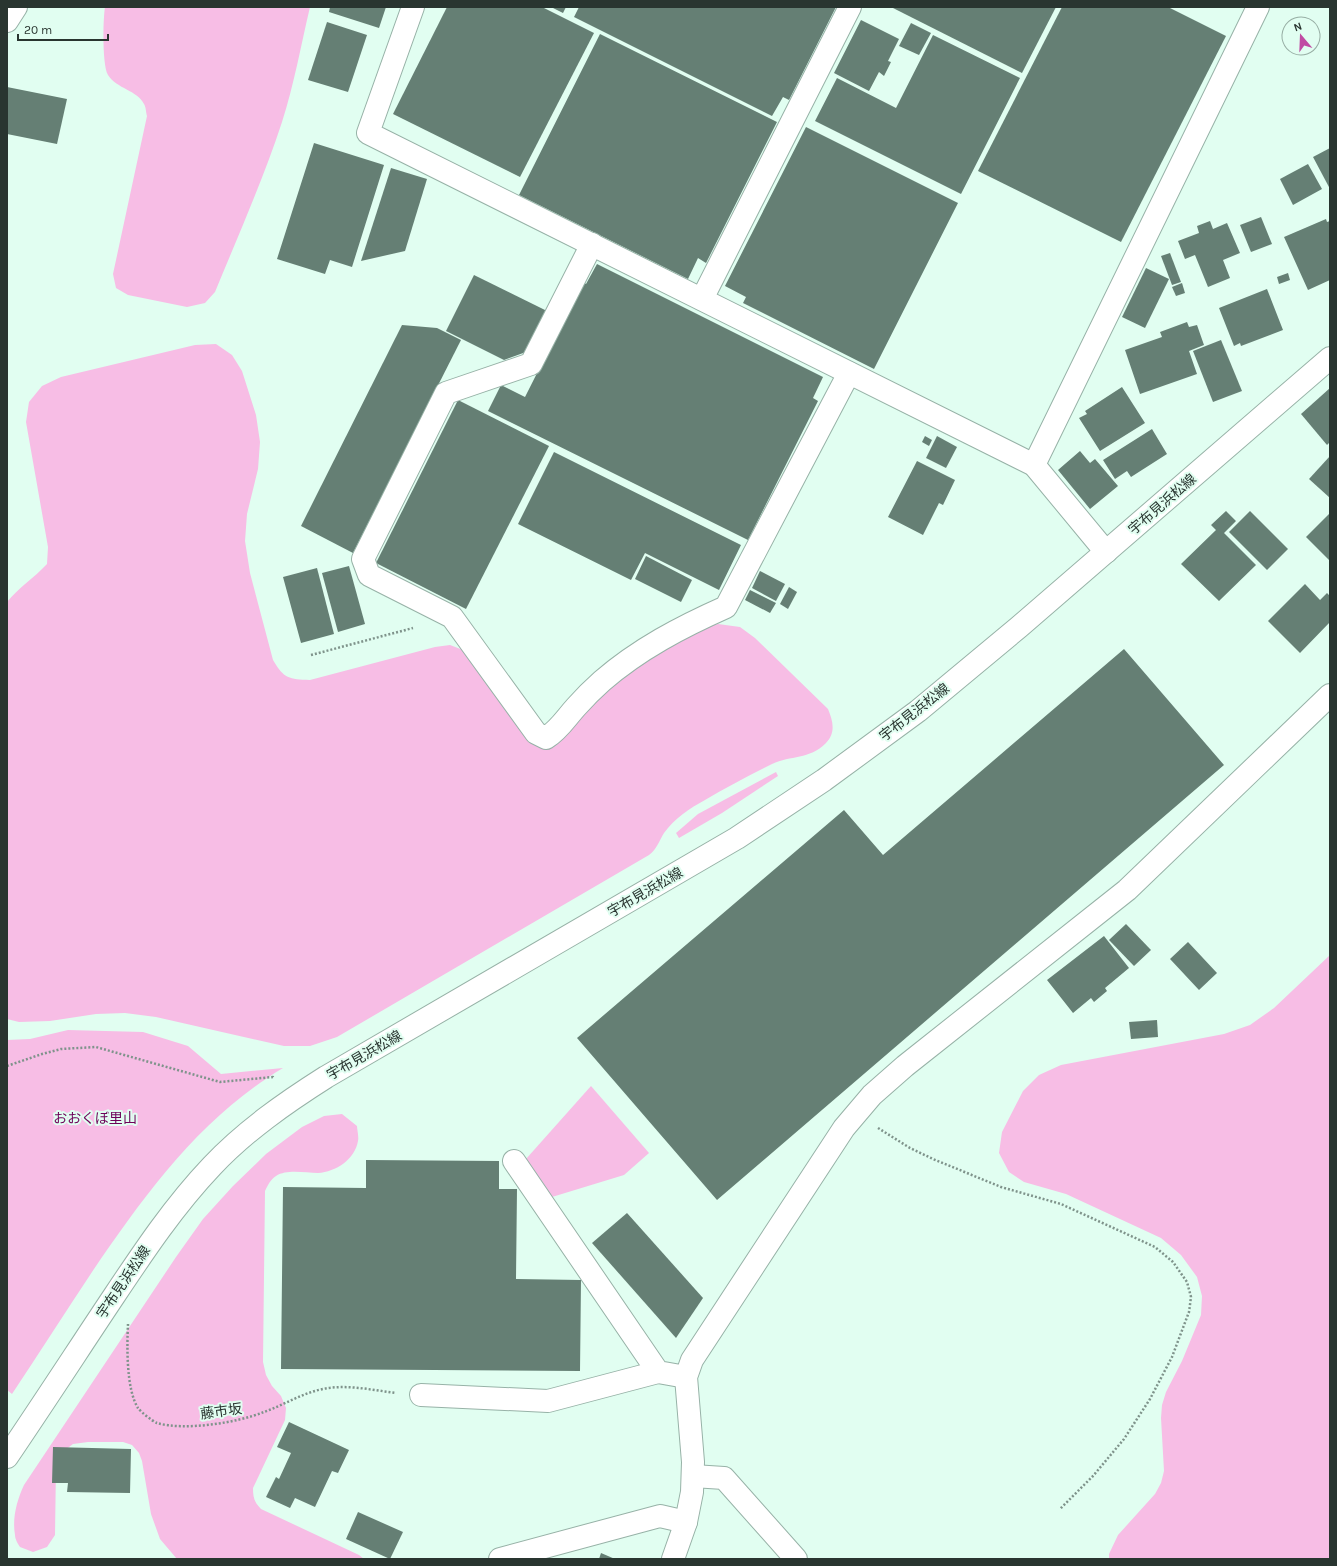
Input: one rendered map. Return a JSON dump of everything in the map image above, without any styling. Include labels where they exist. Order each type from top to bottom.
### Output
[{"type":"street","points":[[7,21],[16,7]]},
{"type":"street","points":[[413,7],[368,133],[1034,465],[1106,552]]},
{"type":"street","points":[[702,300],[850,7]]},
{"type":"street","points":[[1034,465],[1258,7]]},
{"type":"street","points":[[592,244],[531,364],[446,393],[363,559],[368,575],[452,617],[536,733],[546,738],[556,732],[576,708],[602,682],[630,659],[661,639],[726,607],[849,373]]},
{"type":"street","name":"宇布見浜松線","points":[[7,1458],[152,1240],[180,1201],[212,1166],[247,1132],[286,1103],[332,1073],[737,838],[824,780],[918,712],[1330,358]]},
{"type":"street","points":[[673,1559],[686,1522],[692,1492],[693,1462],[686,1377],[692,1360],[844,1128],[872,1095],[905,1066],[1127,890],[1330,695]]},
{"type":"street","points":[[514,1161],[658,1372]]},
{"type":"street","points":[[421,1394],[548,1401],[658,1372],[686,1377]]},
{"type":"street","points":[[693,1476],[724,1478],[796,1559]]},
{"type":"street","points":[[500,1559],[660,1516],[686,1522]]},
{"type":"path","points":[[311,655],[452,617]]},
{"type":"path","points":[[7,1066],[61,1049],[96,1047],[220,1082],[273,1077]]},
{"type":"path","points":[[856,1114],[910,1148],[933,1159],[1001,1187],[1061,1204],[1155,1247],[1173,1262],[1187,1282],[1191,1297],[1189,1312],[1172,1356],[1150,1399],[1124,1439],[1094,1476],[1060,1509]]},
{"type":"path","name":"藤市坂","points":[[107,1307],[128,1321],[127,1354],[131,1387],[138,1408],[155,1422],[177,1426],[239,1420],[265,1412],[303,1394],[324,1388],[346,1387],[421,1394]]},
{"type":"green space","points":[[105,7],[310,7],[290,94],[275,144],[215,292],[205,303],[187,307],[128,295],[116,288],[113,274],[147,116],[145,105],[141,99],[112,80],[106,70],[103,31]]},
{"type":"green space","points":[[216,344],[232,355],[242,371],[256,415],[260,442],[258,469],[247,514],[245,541],[250,573],[273,660],[280,671],[288,677],[310,680],[435,647],[450,645],[463,650],[530,740],[583,714],[608,689],[636,666],[697,630],[718,624],[740,627],[755,638],[828,709],[833,727],[829,739],[820,748],[813,752],[772,764],[694,807],[683,814],[668,828],[656,848],[649,855],[337,1037],[310,1046],[284,1046],[156,1017],[125,1013],[96,1014],[50,1021],[19,1022],[7,1019],[7,602],[47,564],[48,547],[26,422],[29,402],[42,386],[61,377],[195,345]]},
{"type":"green space","points":[[776,772],[778,776],[722,813],[679,838],[676,833],[698,814]]},
{"type":"green space","points":[[1330,955],[1330,1559],[1109,1559],[1109,1554],[1118,1535],[1155,1494],[1161,1483],[1164,1471],[1161,1418],[1162,1405],[1166,1392],[1182,1361],[1201,1315],[1202,1296],[1197,1277],[1181,1255],[1161,1238],[1066,1194],[1024,1182],[1009,1172],[999,1153],[1002,1132],[1023,1091],[1039,1075],[1061,1065],[1224,1034],[1250,1025],[1274,1008]]},
{"type":"green space","name":"おおくぼ里山","points":[[68,1030],[143,1032],[188,1046],[221,1074],[283,1068],[253,1088],[226,1110],[200,1134],[154,1186],[92,1272],[12,1394],[7,1390],[7,1040],[30,1039]]},
{"type":"green space","points":[[591,1086],[649,1153],[624,1175],[552,1197],[526,1159]]},
{"type":"green space","points":[[342,1114],[357,1126],[358,1141],[356,1148],[349,1159],[338,1167],[325,1172],[291,1172],[280,1174],[272,1179],[265,1191],[263,1362],[266,1375],[272,1386],[281,1396],[286,1408],[285,1420],[253,1488],[253,1491],[255,1502],[261,1509],[359,1555],[364,1559],[177,1559],[160,1539],[151,1514],[142,1461],[139,1453],[132,1445],[123,1442],[88,1442],[73,1444],[61,1453],[56,1466],[55,1535],[47,1547],[33,1552],[20,1547],[16,1538],[14,1522],[17,1503],[24,1485],[203,1219],[233,1186],[266,1154],[302,1127],[324,1116]]},
{"type":"building","points":[[330,7],[386,7],[379,28],[329,12]]},
{"type":"building","points":[[447,7],[542,7],[594,33],[520,177],[393,114]]},
{"type":"building","points":[[551,7],[566,7],[563,13]]},
{"type":"building","points":[[579,7],[836,7],[789,100],[783,97],[772,116],[574,17]]},
{"type":"building","points":[[891,7],[1056,7],[1022,73]]},
{"type":"building","points":[[1062,7],[1168,7],[1226,36],[1121,242],[978,171]]},
{"type":"building","points":[[861,20],[899,39],[888,61],[891,62],[884,76],[879,72],[869,91],[834,73]]},
{"type":"building","points":[[327,22],[367,35],[348,92],[308,80]]},
{"type":"building","points":[[911,23],[931,33],[919,55],[899,46]]},
{"type":"building","points":[[600,34],[777,122],[706,263],[698,258],[688,279],[519,195]]},
{"type":"building","points":[[933,35],[1020,78],[961,194],[815,121],[837,78],[896,108]]},
{"type":"building","points":[[7,87],[67,99],[57,144],[7,134]]},
{"type":"building","points":[[806,127],[958,203],[874,369],[743,303],[746,297],[725,286]]},
{"type":"building","points":[[314,143],[384,165],[352,267],[330,260],[325,274],[277,259]]},
{"type":"building","points":[[1330,148],[1330,189],[1313,157]]},
{"type":"building","points":[[1308,164],[1322,189],[1293,205],[1280,179]]},
{"type":"building","points":[[391,168],[427,179],[405,251],[361,261]]},
{"type":"building","points":[[1261,217],[1272,244],[1251,252],[1240,225]]},
{"type":"building","points":[[1326,219],[1327,222],[1330,221],[1330,280],[1308,290],[1284,237]]},
{"type":"building","points":[[1210,221],[1213,229],[1227,223],[1240,253],[1223,260],[1230,278],[1208,287],[1195,255],[1185,259],[1178,241],[1199,233],[1197,226]]},
{"type":"building","points":[[1170,253],[1181,282],[1172,285],[1161,256]]},
{"type":"building","points":[[597,264],[823,377],[813,398],[818,401],[748,540],[488,411],[501,385],[525,397],[583,282],[586,284]]},
{"type":"building","points":[[1146,268],[1169,279],[1145,328],[1122,317]]},
{"type":"building","points":[[1288,273],[1290,280],[1279,284],[1277,277]]},
{"type":"building","points":[[474,275],[547,311],[526,352],[504,360],[446,331]]},
{"type":"building","points":[[1182,283],[1185,293],[1176,296],[1172,287]]},
{"type":"building","points":[[1267,289],[1283,330],[1241,346],[1240,343],[1234,346],[1219,308]]},
{"type":"building","points":[[1187,322],[1189,327],[1197,325],[1204,345],[1189,351],[1197,374],[1140,394],[1125,350],[1162,337],[1160,332]]},
{"type":"building","points":[[402,325],[437,328],[461,340],[353,553],[301,526]]},
{"type":"building","points":[[1221,340],[1242,391],[1213,402],[1193,351]]},
{"type":"building","points":[[1122,387],[1145,423],[1100,451],[1079,418],[1087,414],[1085,411]]},
{"type":"building","points":[[1330,388],[1330,442],[1327,445],[1301,414]]},
{"type":"building","points":[[458,400],[549,446],[466,609],[376,563]]},
{"type":"building","points":[[1152,429],[1167,454],[1131,477],[1127,471],[1115,479],[1103,460]]},
{"type":"building","points":[[925,436],[932,440],[929,446],[922,442]]},
{"type":"building","points":[[937,436],[957,447],[946,468],[926,458]]},
{"type":"building","points":[[1080,451],[1090,463],[1095,459],[1118,486],[1090,509],[1058,470]]},
{"type":"building","points":[[554,452],[741,545],[719,590],[645,553],[631,580],[518,524]]},
{"type":"building","points":[[1330,456],[1330,498],[1309,479]]},
{"type":"building","points":[[917,461],[955,480],[943,505],[939,503],[923,535],[888,517]]},
{"type":"building","points":[[1226,511],[1236,521],[1224,533],[1256,565],[1219,601],[1181,564],[1216,530],[1211,525]]},
{"type":"building","points":[[1250,511],[1288,549],[1267,570],[1229,532]]},
{"type":"building","points":[[1330,513],[1330,561],[1306,537]]},
{"type":"building","points":[[646,556],[692,580],[681,602],[635,579]]},
{"type":"building","points":[[349,566],[365,624],[338,632],[322,573]]},
{"type":"building","points":[[317,568],[334,634],[301,643],[283,577]]},
{"type":"building","points":[[760,571],[785,584],[776,601],[752,588]]},
{"type":"building","points":[[1305,584],[1320,600],[1327,593],[1330,596],[1330,622],[1300,653],[1268,621]]},
{"type":"building","points":[[789,587],[797,592],[788,609],[780,604]]},
{"type":"building","points":[[750,590],[776,603],[770,613],[745,600]]},
{"type":"building","points":[[1124,649],[1224,765],[717,1200],[577,1038],[844,810],[883,855]]},
{"type":"building","points":[[1126,924],[1151,950],[1134,966],[1109,940]]},
{"type":"building","points":[[1104,936],[1129,968],[1105,988],[1107,991],[1094,1002],[1091,998],[1073,1013],[1047,980]]},
{"type":"building","points":[[1188,942],[1217,973],[1199,990],[1170,959]]},
{"type":"building","points":[[1157,1020],[1158,1037],[1131,1039],[1129,1022]]},
{"type":"building","points":[[366,1160],[499,1161],[499,1189],[517,1189],[516,1279],[581,1280],[580,1371],[281,1369],[283,1187],[366,1188]]},
{"type":"building","points":[[627,1213],[703,1298],[676,1338],[592,1243]]},
{"type":"building","points":[[289,1422],[349,1450],[338,1473],[332,1471],[315,1507],[295,1498],[290,1508],[266,1497],[276,1477],[279,1479],[291,1453],[277,1447]]},
{"type":"building","points":[[53,1447],[131,1449],[130,1493],[67,1492],[68,1483],[52,1483]]},
{"type":"building","points":[[358,1512],[403,1532],[390,1559],[346,1539]]},
{"type":"building","points":[[601,1553],[615,1559],[599,1559]]}]
